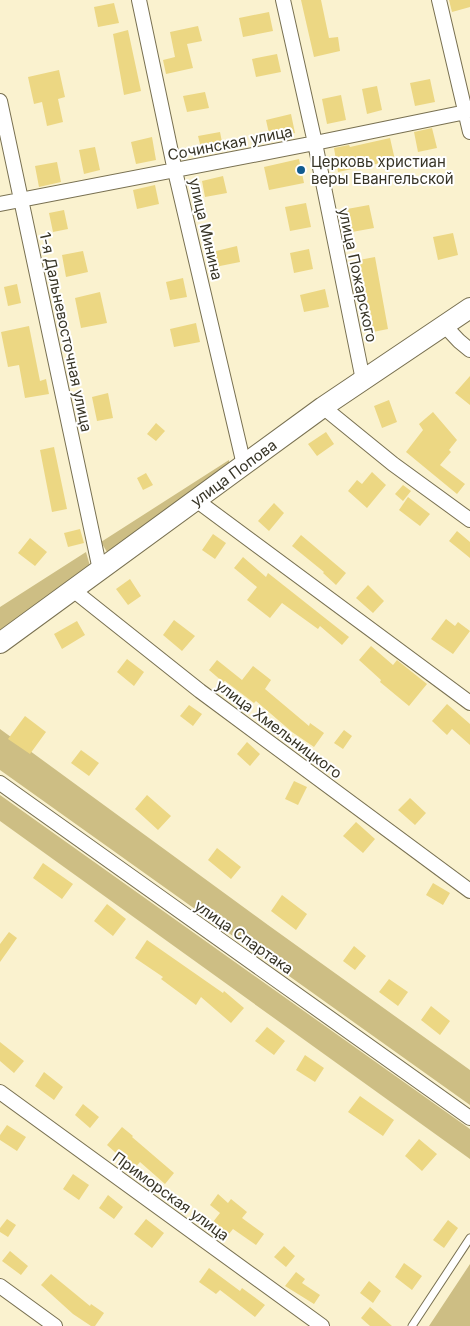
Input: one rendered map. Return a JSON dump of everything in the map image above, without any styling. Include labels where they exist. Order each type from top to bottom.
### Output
[{"type":"street","name":"улица Минина","points":[[139,0],[175,171],[244,465]]},
{"type":"street","name":"улица Пожарского","points":[[283,0],[315,144],[363,380]]},
{"type":"street","points":[[439,0],[470,132]]},
{"type":"street","name":"1-я Дальневосточная улица","points":[[0,101],[100,570]]},
{"type":"street","name":"Сочинская улица","points":[[0,204],[315,144],[466,112]]},
{"type":"street","name":"улица Попова","points":[[0,643],[324,407],[470,308]]},
{"type":"street","points":[[444,325],[470,350]]},
{"type":"street","points":[[324,407],[393,464],[470,520]]},
{"type":"street","points":[[196,500],[470,703]]},
{"type":"street","name":"улица Хмельницкого","points":[[73,590],[200,691],[470,891]]},
{"type":"street","name":"улица Спартака","points":[[0,783],[470,1118]]},
{"type":"street","name":"Приморская улица","points":[[0,1092],[322,1326]]},
{"type":"street","points":[[0,1286],[55,1326]]},
{"type":"lane","points":[[412,1326],[470,1238]]},
{"type":"shaded area","points":[[229,460],[229,466],[110,553],[107,552],[101,542]]},
{"type":"shaded area","points":[[86,552],[90,566],[87,572],[0,630],[0,607]]},
{"type":"shaded area","points":[[0,729],[470,1070],[470,1105],[0,770]]},
{"type":"shaded area","points":[[0,795],[470,1129],[470,1159],[0,821]]},
{"type":"shaded area","points":[[470,1264],[470,1326],[429,1326]]},
{"type":"building","points":[[301,0],[321,0],[329,38],[338,37],[340,51],[314,57]]},
{"type":"building","points":[[449,0],[470,0],[470,7],[452,12]]},
{"type":"building","points":[[114,3],[119,23],[98,27],[94,7]]},
{"type":"building","points":[[269,12],[273,31],[243,37],[239,18]]},
{"type":"building","points":[[198,26],[202,41],[187,44],[193,68],[166,74],[163,60],[175,57],[170,32]]},
{"type":"building","points":[[128,30],[141,91],[124,95],[113,34]]},
{"type":"building","points":[[277,54],[281,72],[256,77],[252,59]]},
{"type":"building","points":[[59,70],[65,97],[58,99],[63,122],[47,126],[42,102],[34,104],[28,77]]},
{"type":"building","points":[[430,79],[435,102],[415,106],[410,83]]},
{"type":"building","points":[[377,86],[382,110],[367,114],[362,89]]},
{"type":"building","points":[[205,92],[209,108],[187,112],[183,96]]},
{"type":"building","points":[[341,95],[346,120],[327,124],[322,99]]},
{"type":"building","points":[[291,114],[295,133],[270,138],[266,120]]},
{"type":"building","points":[[432,128],[437,148],[418,152],[414,132]]},
{"type":"building","points":[[220,132],[223,147],[202,152],[198,136]]},
{"type":"building","points":[[152,137],[156,160],[136,164],[131,142]]},
{"type":"building","points":[[390,138],[395,160],[338,172],[334,148],[349,145],[350,147]]},
{"type":"building","points":[[95,147],[100,170],[84,174],[79,150]]},
{"type":"building","points":[[299,159],[304,183],[269,190],[264,167]]},
{"type":"building","points":[[57,162],[61,182],[39,187],[35,166]]},
{"type":"building","points":[[223,176],[227,193],[205,197],[202,181]]},
{"type":"building","points":[[155,185],[159,204],[137,209],[133,190]]},
{"type":"building","points":[[306,203],[311,227],[290,231],[285,207]]},
{"type":"building","points":[[369,205],[374,228],[352,232],[347,209]]},
{"type":"building","points":[[64,210],[68,229],[53,232],[49,213]]},
{"type":"building","points":[[453,233],[458,255],[438,260],[433,237]]},
{"type":"building","points":[[237,246],[240,262],[215,267],[212,252]]},
{"type":"building","points":[[309,249],[313,269],[294,273],[290,253]]},
{"type":"building","points":[[83,251],[88,272],[66,277],[62,255]]},
{"type":"building","points":[[375,257],[388,329],[373,332],[359,260]]},
{"type":"building","points":[[183,278],[187,297],[170,300],[166,282]]},
{"type":"building","points":[[17,284],[21,303],[8,306],[4,287]]},
{"type":"building","points":[[325,289],[329,307],[304,312],[300,295]]},
{"type":"building","points":[[100,292],[107,323],[81,328],[75,298]]},
{"type":"building","points":[[196,323],[200,342],[174,347],[170,329]]},
{"type":"building","points":[[29,326],[40,381],[46,379],[49,394],[25,398],[19,365],[8,367],[1,332]]},
{"type":"building","points":[[470,376],[470,405],[455,393]]},
{"type":"building","points":[[108,393],[113,418],[97,421],[92,397]]},
{"type":"building","points":[[389,400],[397,422],[382,428],[374,406]]},
{"type":"building","points":[[433,412],[457,440],[449,450],[451,452],[440,465],[465,484],[457,494],[406,452],[423,430],[419,424]]},
{"type":"building","points":[[156,423],[165,431],[156,441],[147,434]]},
{"type":"building","points":[[326,432],[334,444],[317,456],[308,444]]},
{"type":"building","points":[[54,447],[67,509],[52,512],[40,450]]},
{"type":"building","points":[[372,472],[386,485],[367,508],[348,491],[357,480],[362,484]]},
{"type":"building","points":[[146,473],[153,485],[143,490],[137,478]]},
{"type":"building","points":[[403,485],[411,491],[403,501],[395,494]]},
{"type":"building","points":[[408,497],[430,514],[420,526],[399,510]]},
{"type":"building","points":[[274,503],[284,513],[269,531],[258,521]]},
{"type":"building","points":[[80,529],[84,543],[68,547],[64,533]]},
{"type":"building","points":[[457,531],[470,542],[470,558],[449,541]]},
{"type":"building","points":[[213,534],[226,543],[215,559],[202,550]]},
{"type":"building","points":[[301,535],[346,573],[336,585],[324,572],[292,546]]},
{"type":"building","points":[[30,538],[47,552],[35,566],[18,553]]},
{"type":"building","points":[[243,557],[266,577],[268,573],[349,637],[342,645],[320,626],[318,629],[282,603],[270,618],[247,600],[257,587],[234,568]]},
{"type":"building","points":[[130,579],[141,596],[128,605],[116,589]]},
{"type":"building","points":[[368,585],[384,601],[373,613],[356,598]]},
{"type":"building","points":[[446,619],[455,626],[458,622],[470,631],[453,654],[431,639]]},
{"type":"building","points":[[174,620],[195,636],[182,651],[163,635]]},
{"type":"building","points":[[77,621],[85,635],[62,649],[54,634]]},
{"type":"building","points":[[371,646],[393,665],[397,660],[427,684],[409,706],[380,682],[381,680],[359,660]]},
{"type":"building","points":[[127,659],[144,672],[134,686],[117,672]]},
{"type":"building","points":[[217,660],[242,680],[253,666],[271,680],[265,689],[309,726],[310,723],[324,733],[314,747],[292,732],[256,701],[254,703],[209,670]]},
{"type":"building","points":[[447,704],[470,724],[470,745],[452,729],[447,735],[432,721]]},
{"type":"building","points":[[189,705],[202,714],[193,726],[180,716]]},
{"type":"building","points":[[25,716],[46,732],[30,754],[8,739]]},
{"type":"building","points":[[344,730],[352,736],[343,749],[334,743]]},
{"type":"building","points":[[247,742],[260,754],[250,766],[237,754]]},
{"type":"building","points":[[81,750],[99,763],[89,776],[71,763]]},
{"type":"building","points":[[294,781],[307,787],[298,805],[285,799]]},
{"type":"building","points":[[147,795],[171,816],[158,830],[135,809]]},
{"type":"building","points":[[410,798],[426,813],[415,825],[398,810]]},
{"type":"building","points":[[356,822],[375,839],[363,853],[343,836]]},
{"type":"building","points":[[217,848],[241,867],[231,879],[208,860]]},
{"type":"building","points":[[43,863],[73,884],[62,899],[33,878]]},
{"type":"building","points":[[433,883],[450,893],[443,905],[426,895]]},
{"type":"building","points":[[282,895],[307,914],[296,930],[271,911]]},
{"type":"building","points":[[107,904],[126,919],[113,936],[94,921]]},
{"type":"building","points":[[9,932],[17,938],[0,962],[0,944]]},
{"type":"building","points":[[147,940],[223,993],[224,991],[244,1008],[231,1023],[201,997],[196,1005],[161,979],[163,977],[135,958]]},
{"type":"building","points":[[354,946],[366,956],[355,970],[343,961]]},
{"type":"building","points":[[389,979],[408,992],[398,1006],[379,992]]},
{"type":"building","points":[[431,1006],[450,1021],[440,1035],[421,1020]]},
{"type":"building","points":[[267,1027],[285,1041],[274,1055],[255,1041]]},
{"type":"building","points":[[0,1042],[24,1061],[14,1073],[0,1061]]},
{"type":"building","points":[[305,1055],[324,1068],[315,1082],[296,1070]]},
{"type":"building","points":[[44,1072],[63,1087],[54,1100],[35,1086]]},
{"type":"building","points":[[360,1096],[394,1120],[383,1136],[348,1112]]},
{"type":"building","points":[[83,1104],[99,1117],[90,1128],[75,1115]]},
{"type":"building","points":[[7,1125],[26,1137],[17,1151],[0,1140],[0,1135]]},
{"type":"building","points":[[122,1127],[174,1173],[165,1184],[140,1162],[134,1169],[107,1145]]},
{"type":"building","points":[[419,1139],[437,1154],[422,1171],[405,1156]]},
{"type":"building","points":[[73,1174],[89,1185],[79,1200],[63,1189]]},
{"type":"building","points":[[218,1194],[228,1203],[231,1199],[247,1212],[242,1218],[264,1234],[256,1245],[233,1229],[224,1240],[209,1227],[220,1213],[210,1205]]},
{"type":"building","points":[[108,1195],[123,1207],[114,1219],[99,1208]]},
{"type":"building","points":[[7,1219],[16,1225],[8,1237],[0,1232],[0,1228]]},
{"type":"building","points":[[146,1219],[164,1233],[152,1248],[134,1234]]},
{"type":"building","points":[[448,1220],[458,1228],[444,1248],[433,1240]]},
{"type":"building","points":[[284,1246],[295,1256],[286,1267],[274,1257]]},
{"type":"building","points":[[10,1251],[28,1266],[21,1275],[2,1261]]},
{"type":"building","points":[[404,1263],[422,1276],[412,1290],[395,1277]]},
{"type":"building","points":[[209,1268],[240,1291],[242,1288],[265,1305],[255,1317],[220,1290],[216,1294],[199,1282]]},
{"type":"building","points":[[296,1272],[305,1279],[302,1283],[320,1295],[314,1304],[285,1286]]},
{"type":"building","points":[[51,1274],[90,1306],[91,1304],[104,1313],[95,1326],[91,1326],[73,1314],[41,1285]]},
{"type":"building","points":[[369,1281],[381,1291],[373,1303],[360,1293]]},
{"type":"building","points":[[370,1307],[392,1326],[370,1326],[361,1318]]},
{"type":"place","name":"Церковь христиан веры Евангельской","points":[[301,170]]}]
